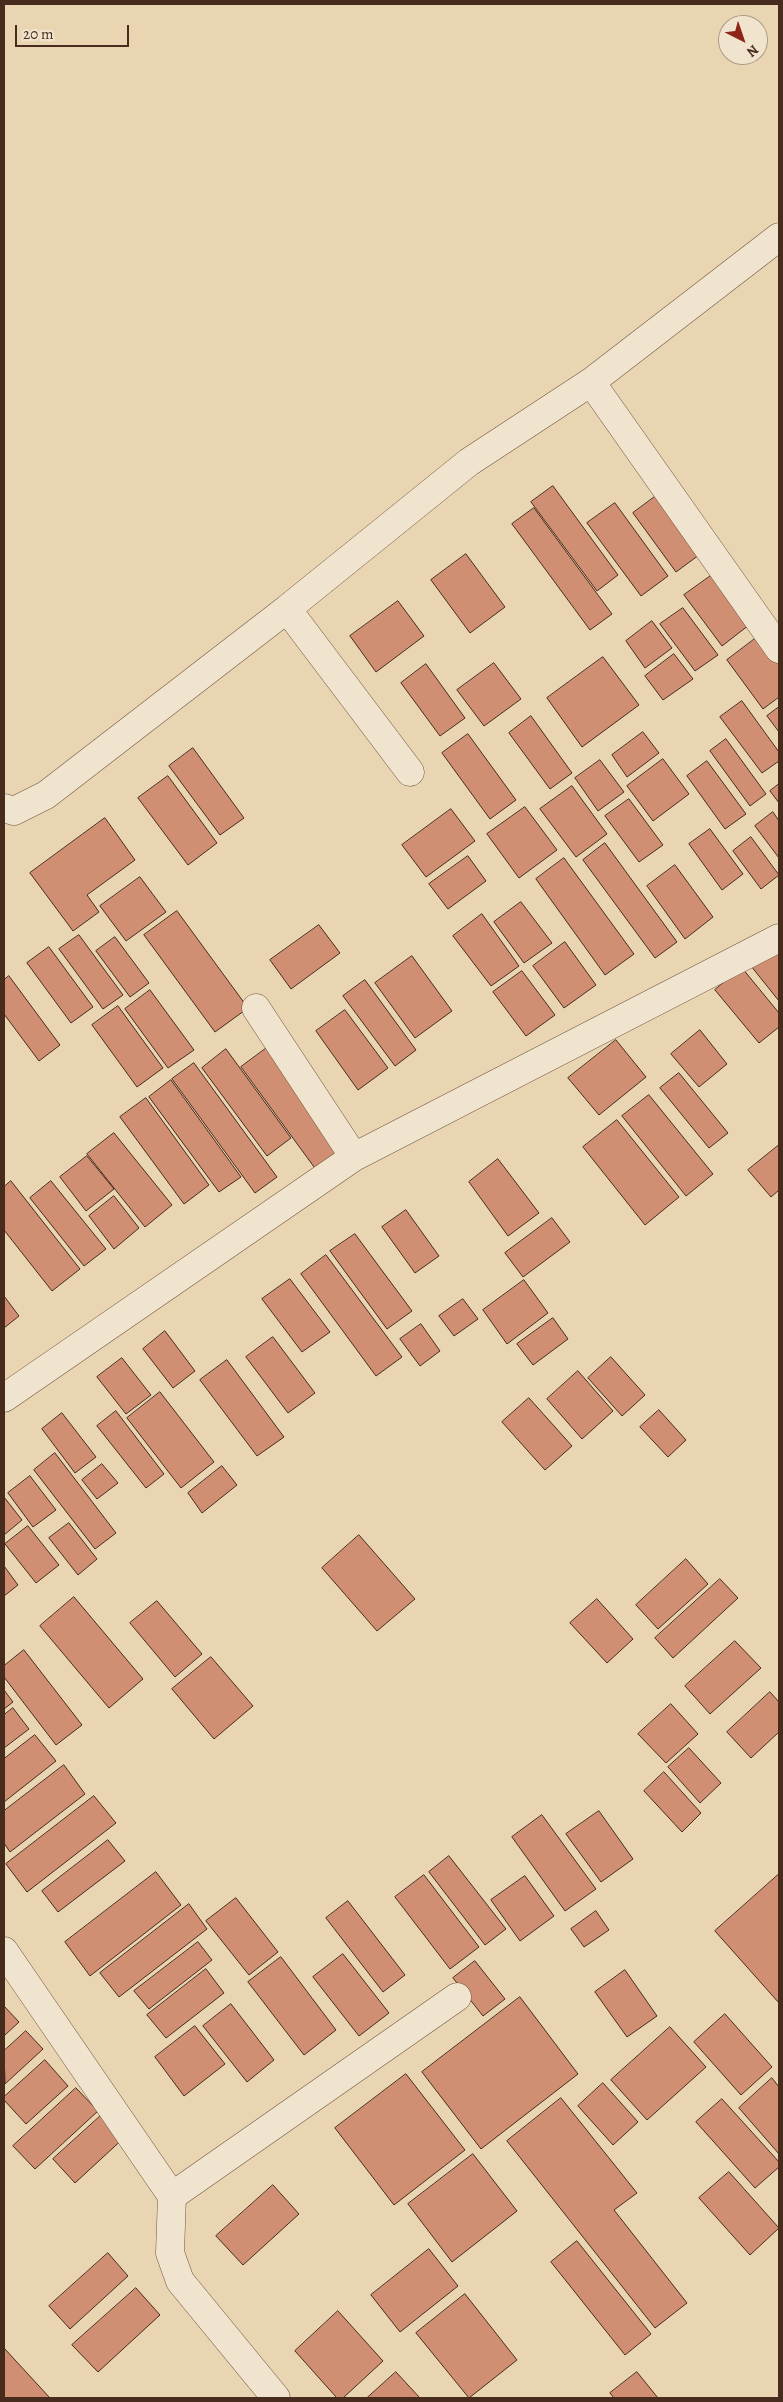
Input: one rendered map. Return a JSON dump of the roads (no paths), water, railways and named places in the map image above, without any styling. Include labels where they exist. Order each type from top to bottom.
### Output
[{"type":"street","points":[[4,808],[14,812],[46,795],[287,609],[469,462],[591,382],[779,237]]},
{"type":"street","points":[[591,382],[779,649]]},
{"type":"street","points":[[287,609],[410,772]]},
{"type":"street","points":[[4,1398],[354,1158],[779,938]]},
{"type":"street","points":[[256,1008],[354,1158]]},
{"type":"street","points":[[4,1951],[172,2196],[170,2253],[180,2282],[276,2398]]},
{"type":"street","points":[[172,2196],[457,1996]]}]
